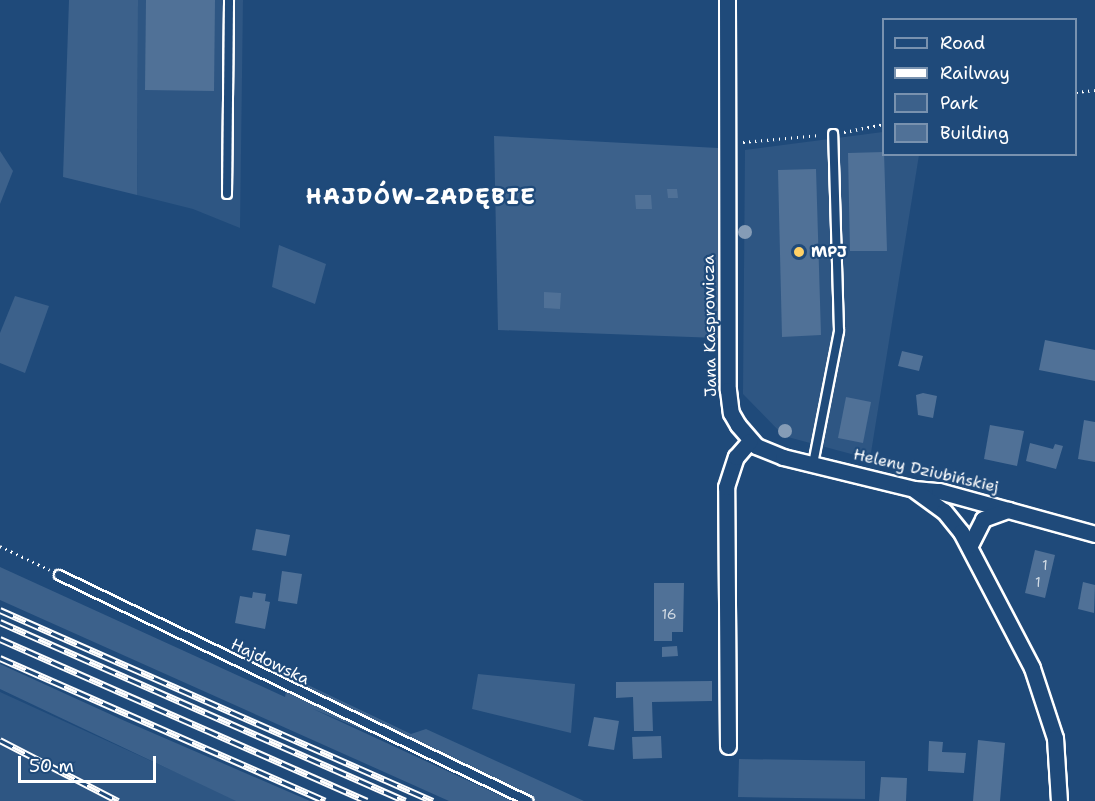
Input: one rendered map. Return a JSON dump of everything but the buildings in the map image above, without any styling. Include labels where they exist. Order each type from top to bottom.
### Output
[{"type":"street","name":"Jana Kasprowicza","points":[[727,0],[728,401],[735,420],[750,441]]},
{"type":"street","name":"Heleny Dziubińskiej","points":[[750,441],[772,454],[914,489],[939,491],[1095,534]]},
{"type":"street","points":[[728,746],[726,487],[736,457],[750,441]]},
{"type":"street","points":[[914,489],[944,512],[970,545],[1011,625],[1045,703],[1060,768],[1059,801]]},
{"type":"street","points":[[970,545],[983,519],[1008,509]]},
{"type":"lane","points":[[227,194],[229,0]]},
{"type":"lane","points":[[813,464],[839,331],[833,134]]},
{"type":"lane","name":"Hajdowska","points":[[59,574],[528,801]]},
{"type":"path","points":[[1077,92],[1095,90]]},
{"type":"path","points":[[728,143],[833,134],[882,124]]},
{"type":"path","points":[[0,546],[59,574]]},
{"type":"shaded area","points":[[138,0],[243,0],[240,228],[193,209],[137,195]]},
{"type":"shaded area","points":[[882,132],[882,156],[919,156],[870,459],[784,436],[743,394],[745,150]]},
{"type":"shaded area","points":[[0,692],[239,801],[0,801]]},
{"type":"green space","points":[[69,0],[138,0],[137,195],[63,177]]},
{"type":"green space","points":[[494,136],[718,148],[718,338],[498,330]]},
{"type":"green space","points":[[0,151],[13,171],[0,204]]},
{"type":"green space","points":[[279,245],[326,264],[315,304],[272,287]]},
{"type":"green space","points":[[15,296],[49,306],[25,373],[0,363],[0,333]]},
{"type":"green space","points":[[0,567],[285,697],[289,676],[411,734],[426,729],[584,801],[532,801],[311,708],[512,801],[449,801],[0,600]]},
{"type":"green space","points":[[0,664],[310,801],[236,801],[0,689]]},
{"type":"green space","points":[[478,674],[575,684],[571,733],[472,709]]},
{"type":"green space","points":[[739,759],[865,761],[865,799],[738,797]]},
{"type":"railway","points":[[0,610],[433,801]]},
{"type":"railway","points":[[0,622],[405,801]]},
{"type":"railway","points":[[0,639],[367,801]]},
{"type":"railway","points":[[0,658],[325,801]]},
{"type":"railway","points":[[0,740],[118,801]]},
{"type":"place","name":"MPJ","points":[[799,252]]},
{"type":"district","name":"HAJDÓW-ZADĘBIE","points":[[421,197]]}]
